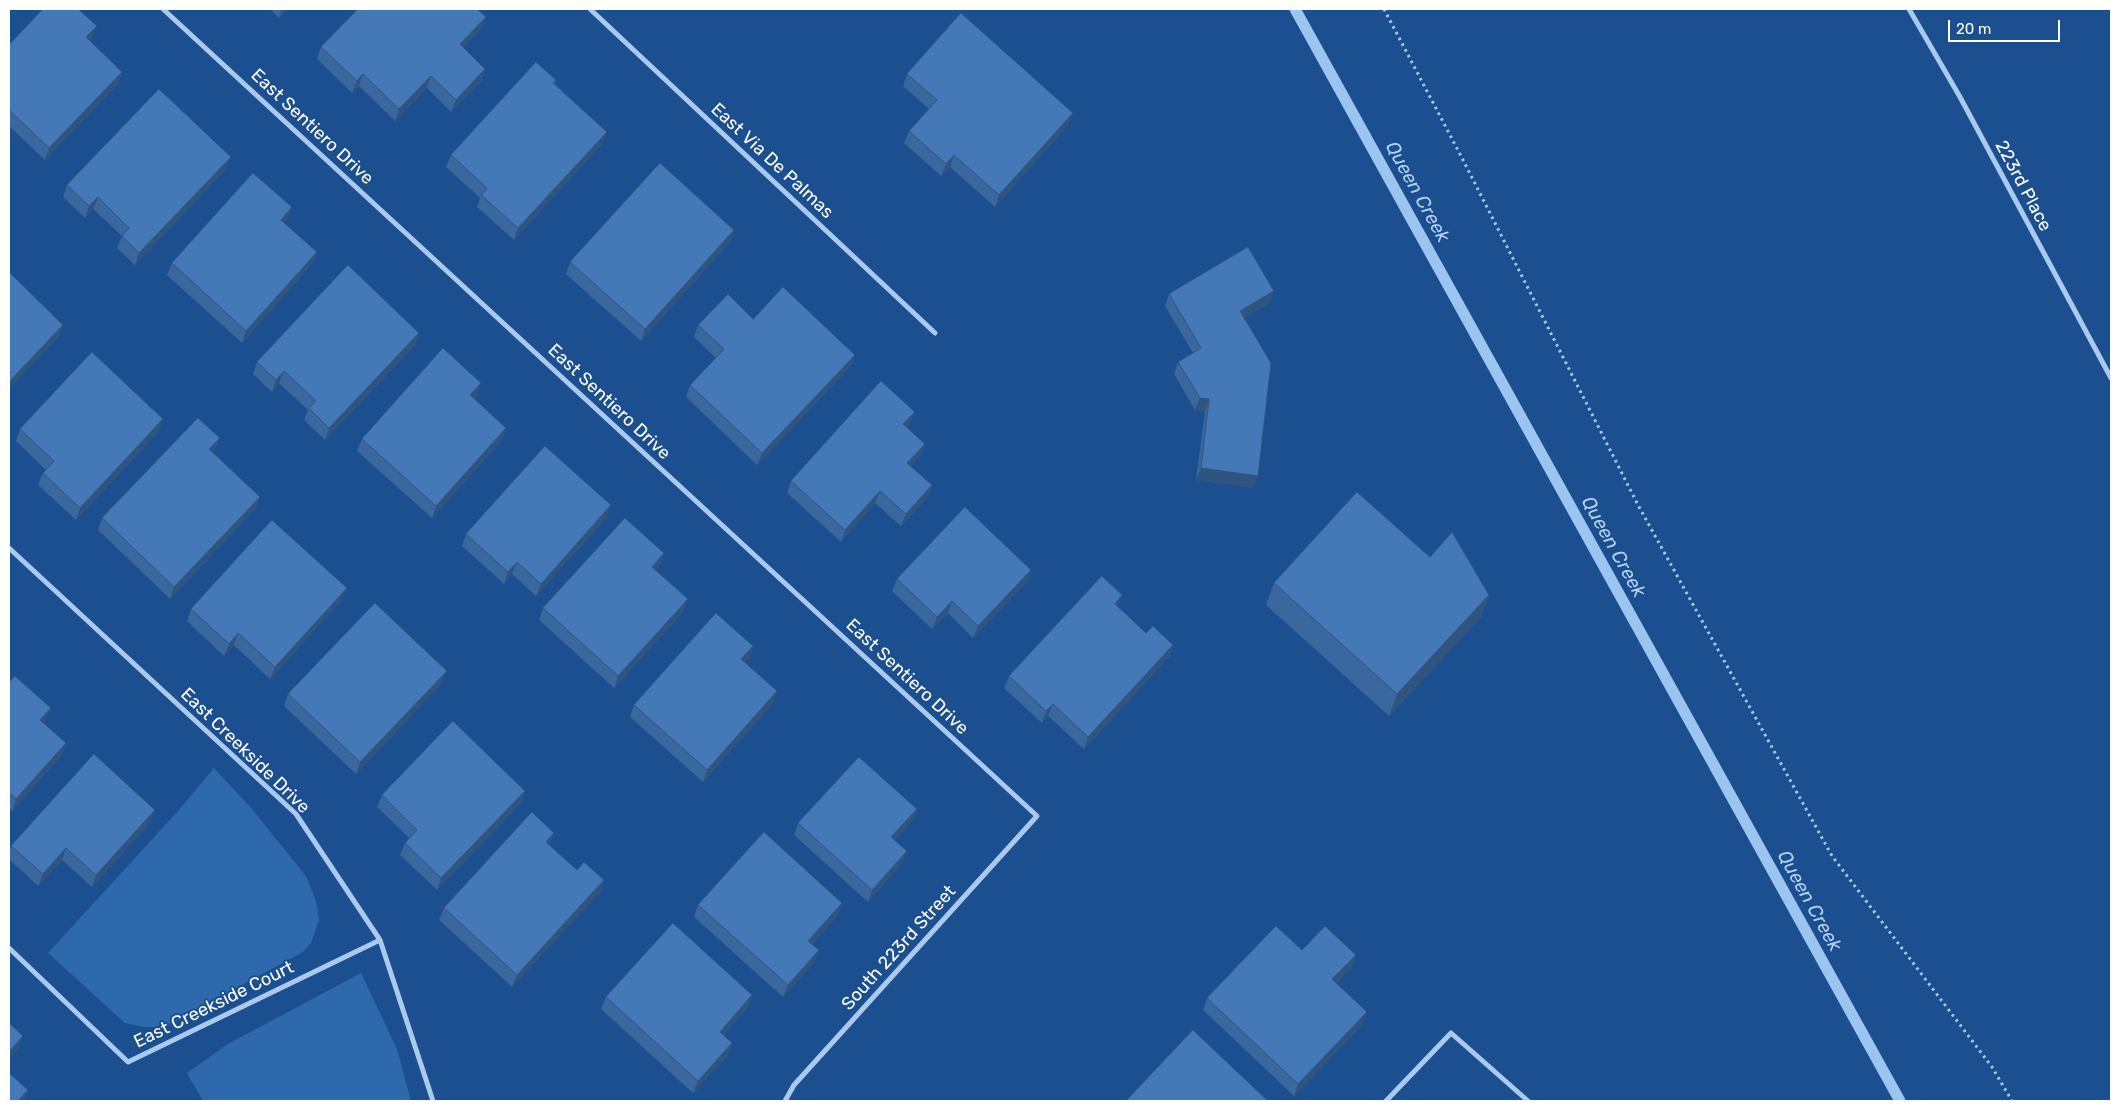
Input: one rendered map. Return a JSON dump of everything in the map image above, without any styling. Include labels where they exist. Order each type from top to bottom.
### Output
[{"type":"street","name":"East Sentiero Drive","points":[[163,9],[1037,816]]},
{"type":"street","name":"East Via De Palmas","points":[[590,9],[935,333]]},
{"type":"street","name":"223rd Place","points":[[1908,9],[1960,97],[2111,378]]},
{"type":"street","name":"East Creekside Drive","points":[[9,548],[296,814],[380,940],[434,1101]]},
{"type":"street","name":"South 223rd Street","points":[[785,1101],[794,1085],[1037,816]]},
{"type":"street","name":"East Creekside Court","points":[[9,948],[128,1062],[380,940]]},
{"type":"street","points":[[1386,1101],[1451,1033],[1528,1101]]},
{"type":"path","points":[[1384,9],[1638,504],[1832,856],[1992,1067],[2012,1101]]},
{"type":"shaded area","points":[[214,768],[252,809],[306,876],[316,901],[319,920],[311,943],[303,952],[164,1027],[144,1027],[125,1023],[48,953],[178,811]]},
{"type":"shaded area","points":[[361,973],[397,1049],[411,1101],[203,1101],[187,1073],[228,1044]]},
{"type":"building","points":[[43,9],[78,9],[97,26],[86,37],[122,72],[49,148],[9,110],[9,45]]},
{"type":"building","points":[[358,9],[477,9],[486,17],[460,44],[485,69],[456,100],[431,76],[399,109],[363,74],[357,81],[321,47]]},
{"type":"building","points":[[961,13],[1073,113],[999,195],[954,155],[946,164],[909,131],[937,100],[907,74]]},
{"type":"building","points":[[536,62],[556,80],[553,83],[607,132],[518,228],[481,195],[487,188],[451,155]]},
{"type":"building","points":[[159,89],[231,157],[139,253],[122,236],[129,228],[98,197],[89,206],[67,185]]},
{"type":"building","points":[[660,163],[734,230],[645,329],[570,262]]},
{"type":"building","points":[[253,173],[292,207],[281,220],[317,252],[246,331],[172,263]]},
{"type":"building","points":[[1248,247],[1274,291],[1240,311],[1271,363],[1258,476],[1201,468],[1209,399],[1200,398],[1178,362],[1201,348],[1169,294]]},
{"type":"building","points":[[348,265],[419,333],[329,428],[309,408],[316,401],[284,371],[276,380],[257,362]]},
{"type":"building","points":[[9,272],[63,325],[9,382]]},
{"type":"building","points":[[783,287],[855,355],[762,453],[690,385],[724,349],[698,325],[728,294],[753,319]]},
{"type":"building","points":[[443,348],[481,383],[470,395],[506,428],[436,506],[362,439]]},
{"type":"building","points":[[92,352],[163,419],[80,508],[43,473],[54,461],[20,429]]},
{"type":"building","points":[[881,381],[915,412],[903,424],[925,444],[907,463],[932,485],[906,514],[880,491],[845,530],[791,481]]},
{"type":"building","points":[[198,418],[220,438],[209,449],[260,497],[174,587],[102,518]]},
{"type":"building","points":[[545,446],[611,505],[541,584],[517,562],[508,572],[466,534]]},
{"type":"building","points":[[1357,492],[1430,557],[1452,532],[1489,595],[1397,694],[1274,583]]},
{"type":"building","points":[[965,507],[1031,570],[978,626],[952,601],[937,617],[897,579]]},
{"type":"building","points":[[625,518],[664,553],[652,567],[688,599],[618,676],[543,608]]},
{"type":"building","points":[[272,520],[347,588],[275,667],[238,633],[229,644],[191,609]]},
{"type":"building","points":[[1102,576],[1122,595],[1115,604],[1146,633],[1153,626],[1173,645],[1088,737],[1053,704],[1046,711],[1009,676]]},
{"type":"building","points":[[375,603],[447,671],[360,762],[288,694]]},
{"type":"building","points":[[716,613],[753,646],[741,659],[777,691],[707,770],[634,705]]},
{"type":"building","points":[[15,676],[51,708],[40,720],[66,743],[16,799],[9,793],[9,683]]},
{"type":"building","points":[[453,721],[525,791],[441,878],[405,843],[417,830],[382,795]]},
{"type":"building","points":[[94,754],[155,810],[96,875],[66,848],[43,874],[11,846]]},
{"type":"building","points":[[859,757],[917,809],[891,837],[907,851],[872,890],[798,823]]},
{"type":"building","points":[[532,812],[554,833],[546,842],[577,870],[584,862],[604,880],[517,975],[444,908]]},
{"type":"building","points":[[764,832],[842,903],[808,941],[819,950],[788,985],[698,905]]},
{"type":"building","points":[[673,923],[752,995],[720,1032],[732,1043],[698,1081],[606,997]]},
{"type":"building","points":[[1276,926],[1302,950],[1325,926],[1356,955],[1332,979],[1367,1012],[1298,1084],[1207,998]]},
{"type":"building","points":[[9,1023],[23,1036],[9,1052]]},
{"type":"building","points":[[1193,1030],[1268,1101],[1126,1101]]},
{"type":"building","points":[[9,1073],[28,1090],[18,1101],[9,1101]]},
{"type":"waterway","name":"Queen Creek","points":[[1295,9],[1900,1101]]}]
